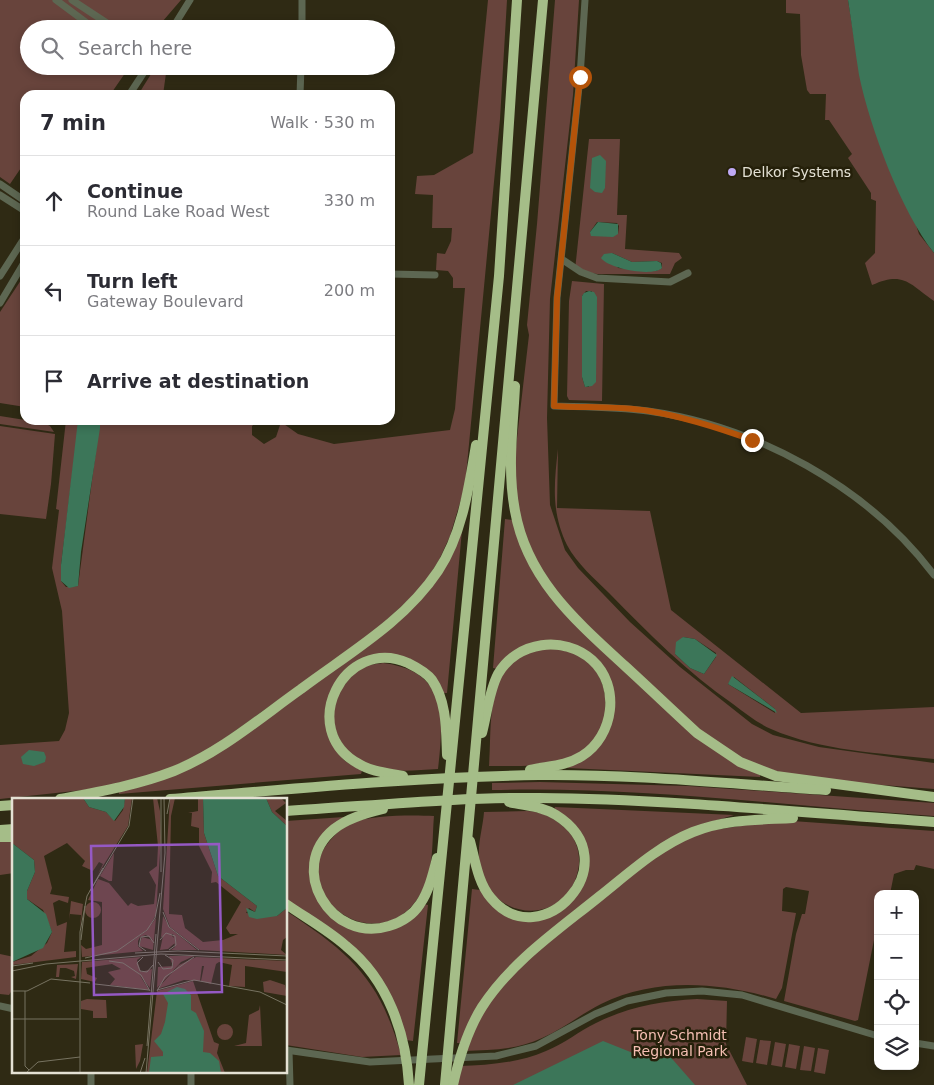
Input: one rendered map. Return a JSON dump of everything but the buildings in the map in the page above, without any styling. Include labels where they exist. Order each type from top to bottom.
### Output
[{"type":"highway","points":[[419,1085],[493,338],[517,0]]},
{"type":"highway","points":[[445,1085],[544,0]]},
{"type":"highway","points":[[518,288],[514,401],[510,443],[512,489],[522,541],[537,572],[553,596],[579,624],[691,727],[716,748],[740,762],[764,772],[795,780],[934,797]]},
{"type":"highway","points":[[64,798],[145,780],[174,771],[202,757],[238,734],[405,612],[439,569],[458,524],[474,459],[493,338]]},
{"type":"highway","points":[[475,755],[496,680],[511,660],[529,648],[548,645],[568,647],[587,656],[600,670],[608,688],[610,708],[603,734],[594,746],[576,759],[559,765],[510,776]]},
{"type":"highway","points":[[414,778],[371,770],[357,764],[344,754],[332,735],[329,716],[333,694],[349,672],[368,661],[382,658],[400,660],[417,668],[432,680],[444,711],[449,787]]},
{"type":"highway","points":[[182,798],[414,778],[491,776],[648,778],[934,797]]},
{"type":"highway","points":[[468,835],[483,886],[499,906],[519,915],[535,916],[556,910],[574,896],[580,884],[585,864],[580,842],[573,830],[562,820],[544,809],[496,798]]},
{"type":"highway","points":[[288,811],[496,798],[624,801],[934,822]]},
{"type":"highway","points":[[404,803],[348,820],[332,830],[318,850],[315,868],[318,892],[331,912],[346,922],[367,929],[381,928],[402,921],[415,910],[425,895],[431,879],[446,813]]},
{"type":"highway","points":[[453,1085],[468,1033],[476,1016],[494,990],[535,950],[652,855],[682,837],[728,822],[763,818],[843,816]]},
{"type":"highway","points":[[288,905],[347,946],[370,972],[390,1003],[400,1027],[406,1051],[409,1085]]},
{"type":"street","points":[[56,0],[82,20]]},
{"type":"street","points":[[178,20],[190,0]]},
{"type":"street","points":[[302,0],[302,20]]},
{"type":"street","points":[[585,0],[563,260],[557,298],[554,406],[609,407],[672,415],[720,429],[768,447],[816,471],[857,499],[893,530],[934,575]]},
{"type":"street","points":[[71,12],[75,2],[98,20]]},
{"type":"street","points":[[132,90],[142,75]]},
{"type":"street","points":[[300,90],[301,75]]},
{"type":"street","points":[[0,184],[20,198]]},
{"type":"street","points":[[9,190],[1,196],[20,208]]},
{"type":"street","points":[[0,276],[20,245]]},
{"type":"street","points":[[563,260],[581,272],[597,278],[670,282],[688,273]]},
{"type":"street","points":[[0,303],[20,269]]},
{"type":"street","points":[[395,274],[435,275]]},
{"type":"street","points":[[290,1085],[288,1051],[356,1062],[484,1057],[508,1054],[536,1046],[614,1005],[641,997],[677,991],[716,991],[742,995],[874,1035]]},
{"type":"street","points":[[919,1044],[934,1046]]},
{"type":"street","points":[[91,1085],[92,1072]]},
{"type":"street","points":[[191,1072],[191,1085]]},
{"type":"green space","points":[[0,0],[181,0],[164,20],[20,20],[20,75],[124,75],[113,90],[20,90],[20,169],[10,184],[0,177]]},
{"type":"green space","points":[[488,0],[507,0],[500,119],[465,486],[450,536],[439,560],[422,587],[376,630],[207,751],[157,774],[93,789],[0,799],[0,745],[59,741],[65,730],[69,713],[62,611],[52,568],[59,510],[56,509],[65,425],[78,425],[61,565],[61,581],[66,587],[78,586],[99,425],[253,425],[252,435],[264,444],[276,437],[280,425],[285,425],[298,434],[334,444],[450,430],[455,409],[465,288],[453,288],[453,278],[448,271],[436,270],[437,253],[445,254],[451,241],[452,228],[432,228],[433,195],[415,194],[417,176],[434,175],[473,153]]},
{"type":"green space","points":[[555,0],[579,0],[573,95],[550,299],[547,418],[550,505],[565,550],[578,568],[630,622],[680,667],[752,724],[773,735],[819,747],[934,763],[934,789],[805,779],[748,763],[710,740],[562,601],[536,563],[519,518],[514,464],[529,335],[527,325]]},
{"type":"green space","points":[[786,0],[848,0],[854,37],[919,234],[934,253],[934,301],[912,284],[899,279],[891,279],[872,285],[865,263],[875,253],[876,201],[871,199],[871,193],[848,158],[852,154],[829,120],[825,120],[826,94],[810,94],[807,90],[801,55],[800,14],[786,13]]},
{"type":"green space","points":[[150,75],[166,75],[164,90],[141,90]]},
{"type":"green space","points":[[589,139],[620,139],[617,215],[627,215],[625,249],[679,253],[682,258],[675,263],[670,274],[597,274],[575,270]],"holes":[[[597,222],[617,223],[619,226],[618,234],[590,232]],[[612,253],[632,262],[657,261],[662,263],[662,268],[656,271],[618,268]]]},
{"type":"green space","points":[[572,281],[604,284],[602,401],[569,400],[567,396],[569,301]],"holes":[[[586,291],[592,291],[589,387],[585,387],[582,377],[582,296]]]},
{"type":"green space","points":[[20,282],[20,406],[0,403],[0,312]]},
{"type":"green space","points":[[0,416],[20,419],[20,425],[48,425],[54,432],[0,424]]},
{"type":"green space","points":[[0,426],[55,434],[46,519],[0,514]]},
{"type":"green space","points":[[558,449],[557,508],[650,511],[671,610],[801,713],[934,707],[934,759],[830,747],[790,736],[756,721],[700,679],[638,623],[586,571],[571,552],[562,533],[556,509],[555,486]],"holes":[[[683,637],[695,639],[716,653],[716,657],[704,674],[690,668],[675,654]],[[734,677],[775,709],[775,713],[728,684]]]},
{"type":"green space","points":[[505,519],[513,520],[532,569],[695,736],[723,756],[760,775],[760,777],[567,768],[585,757],[611,721],[601,667],[546,641],[498,669],[493,668]]},
{"type":"green space","points":[[462,530],[447,693],[440,693],[433,678],[378,656],[331,692],[338,753],[345,761],[362,771],[361,774],[119,794],[119,791],[183,770],[396,623]]},
{"type":"green space","points":[[544,648],[575,654],[584,659],[594,669],[601,681],[606,709],[603,723],[597,736],[588,747],[566,759],[533,765],[489,766],[493,705],[496,690],[502,676],[510,665],[522,656]]},
{"type":"green space","points":[[383,663],[404,668],[419,675],[430,686],[437,699],[441,731],[438,769],[402,771],[374,767],[355,757],[339,739],[335,728],[334,716],[335,704],[339,693],[359,669]]},
{"type":"green space","points":[[540,782],[688,786],[934,803],[934,816],[658,794],[602,791],[492,790],[492,783]]},
{"type":"green space","points":[[555,807],[734,815],[691,828],[521,956],[461,1043],[457,1043],[472,889],[480,890],[497,909],[545,917],[586,874],[575,826],[554,810]]},
{"type":"green space","points":[[527,811],[548,816],[558,822],[570,834],[578,851],[579,865],[572,886],[560,901],[544,909],[527,910],[510,906],[495,895],[484,879],[479,857],[484,812]]},
{"type":"green space","points":[[434,816],[430,871],[424,887],[407,910],[387,922],[366,923],[346,916],[330,903],[320,885],[318,864],[328,843],[341,829],[351,823],[369,818]]},
{"type":"green space","points":[[344,817],[315,851],[321,906],[377,932],[423,904],[428,905],[413,1041],[406,1040],[378,978],[288,903],[288,821]]},
{"type":"green space","points":[[778,820],[934,831],[934,869],[916,865],[914,870],[906,870],[894,874],[891,890],[874,890],[874,940],[858,1020],[855,1021],[784,1001],[796,934],[802,914],[805,914],[809,891],[786,887],[783,889],[782,911],[796,913],[782,988],[776,999],[754,993],[710,986],[666,986],[644,989],[622,995],[601,1004],[533,1042],[504,1049],[464,1051],[475,1025],[509,975],[657,853],[695,833]]},
{"type":"green space","points":[[0,842],[12,842],[12,873],[0,875]]},
{"type":"green space","points":[[288,912],[345,955],[360,970],[383,1006],[401,1055],[362,1057],[288,1045]]},
{"type":"green space","points":[[0,954],[12,957],[12,990],[9,995],[0,994]]},
{"type":"green space","name":"Tony Schmidt Regional Park","points":[[697,999],[727,1001],[726,1044],[747,1085],[456,1085],[459,1066],[492,1064],[525,1058],[553,1048],[608,1017],[658,1003]]},
{"type":"green space","points":[[746,1037],[757,1039],[753,1063],[742,1061]]},
{"type":"green space","points":[[760,1040],[771,1041],[767,1065],[756,1063]]},
{"type":"green space","points":[[775,1042],[786,1044],[782,1067],[771,1065]]},
{"type":"green space","points":[[789,1044],[800,1046],[796,1069],[785,1067]]},
{"type":"green space","points":[[804,1046],[815,1048],[811,1071],[800,1070]]},
{"type":"green space","points":[[818,1048],[829,1050],[825,1074],[814,1072]]},
{"type":"shaded area","points":[[848,0],[934,0],[934,253],[910,215],[879,144],[859,75]]},
{"type":"shaded area","points":[[600,155],[606,161],[605,188],[602,193],[595,192],[590,188],[592,158]]},
{"type":"shaded area","points":[[598,222],[618,224],[618,234],[613,237],[591,236],[590,232]]},
{"type":"shaded area","points":[[612,253],[632,262],[657,261],[661,263],[662,268],[657,271],[641,272],[621,268],[601,258],[604,254]]},
{"type":"shaded area","points":[[589,291],[594,292],[597,297],[596,382],[592,386],[585,387],[582,377],[582,296]]},
{"type":"shaded area","points":[[77,425],[100,425],[81,552],[78,586],[69,588],[61,581],[61,565]]},
{"type":"shaded area","points":[[683,637],[695,639],[717,655],[704,674],[690,668],[675,654],[676,642]]},
{"type":"shaded area","points":[[732,676],[775,709],[777,713],[728,684]]},
{"type":"shaded area","points":[[29,750],[44,752],[45,762],[34,766],[23,764],[21,757]]},
{"type":"shaded area","points":[[603,1041],[643,1057],[667,1053],[695,1085],[513,1085]]},
{"type":"place","name":"Delkor Systems","points":[[732,172]]},
{"type":"route","points":[[580,77],[563,260],[557,298],[554,406],[609,407],[649,411],[698,422],[752,440]]}]
